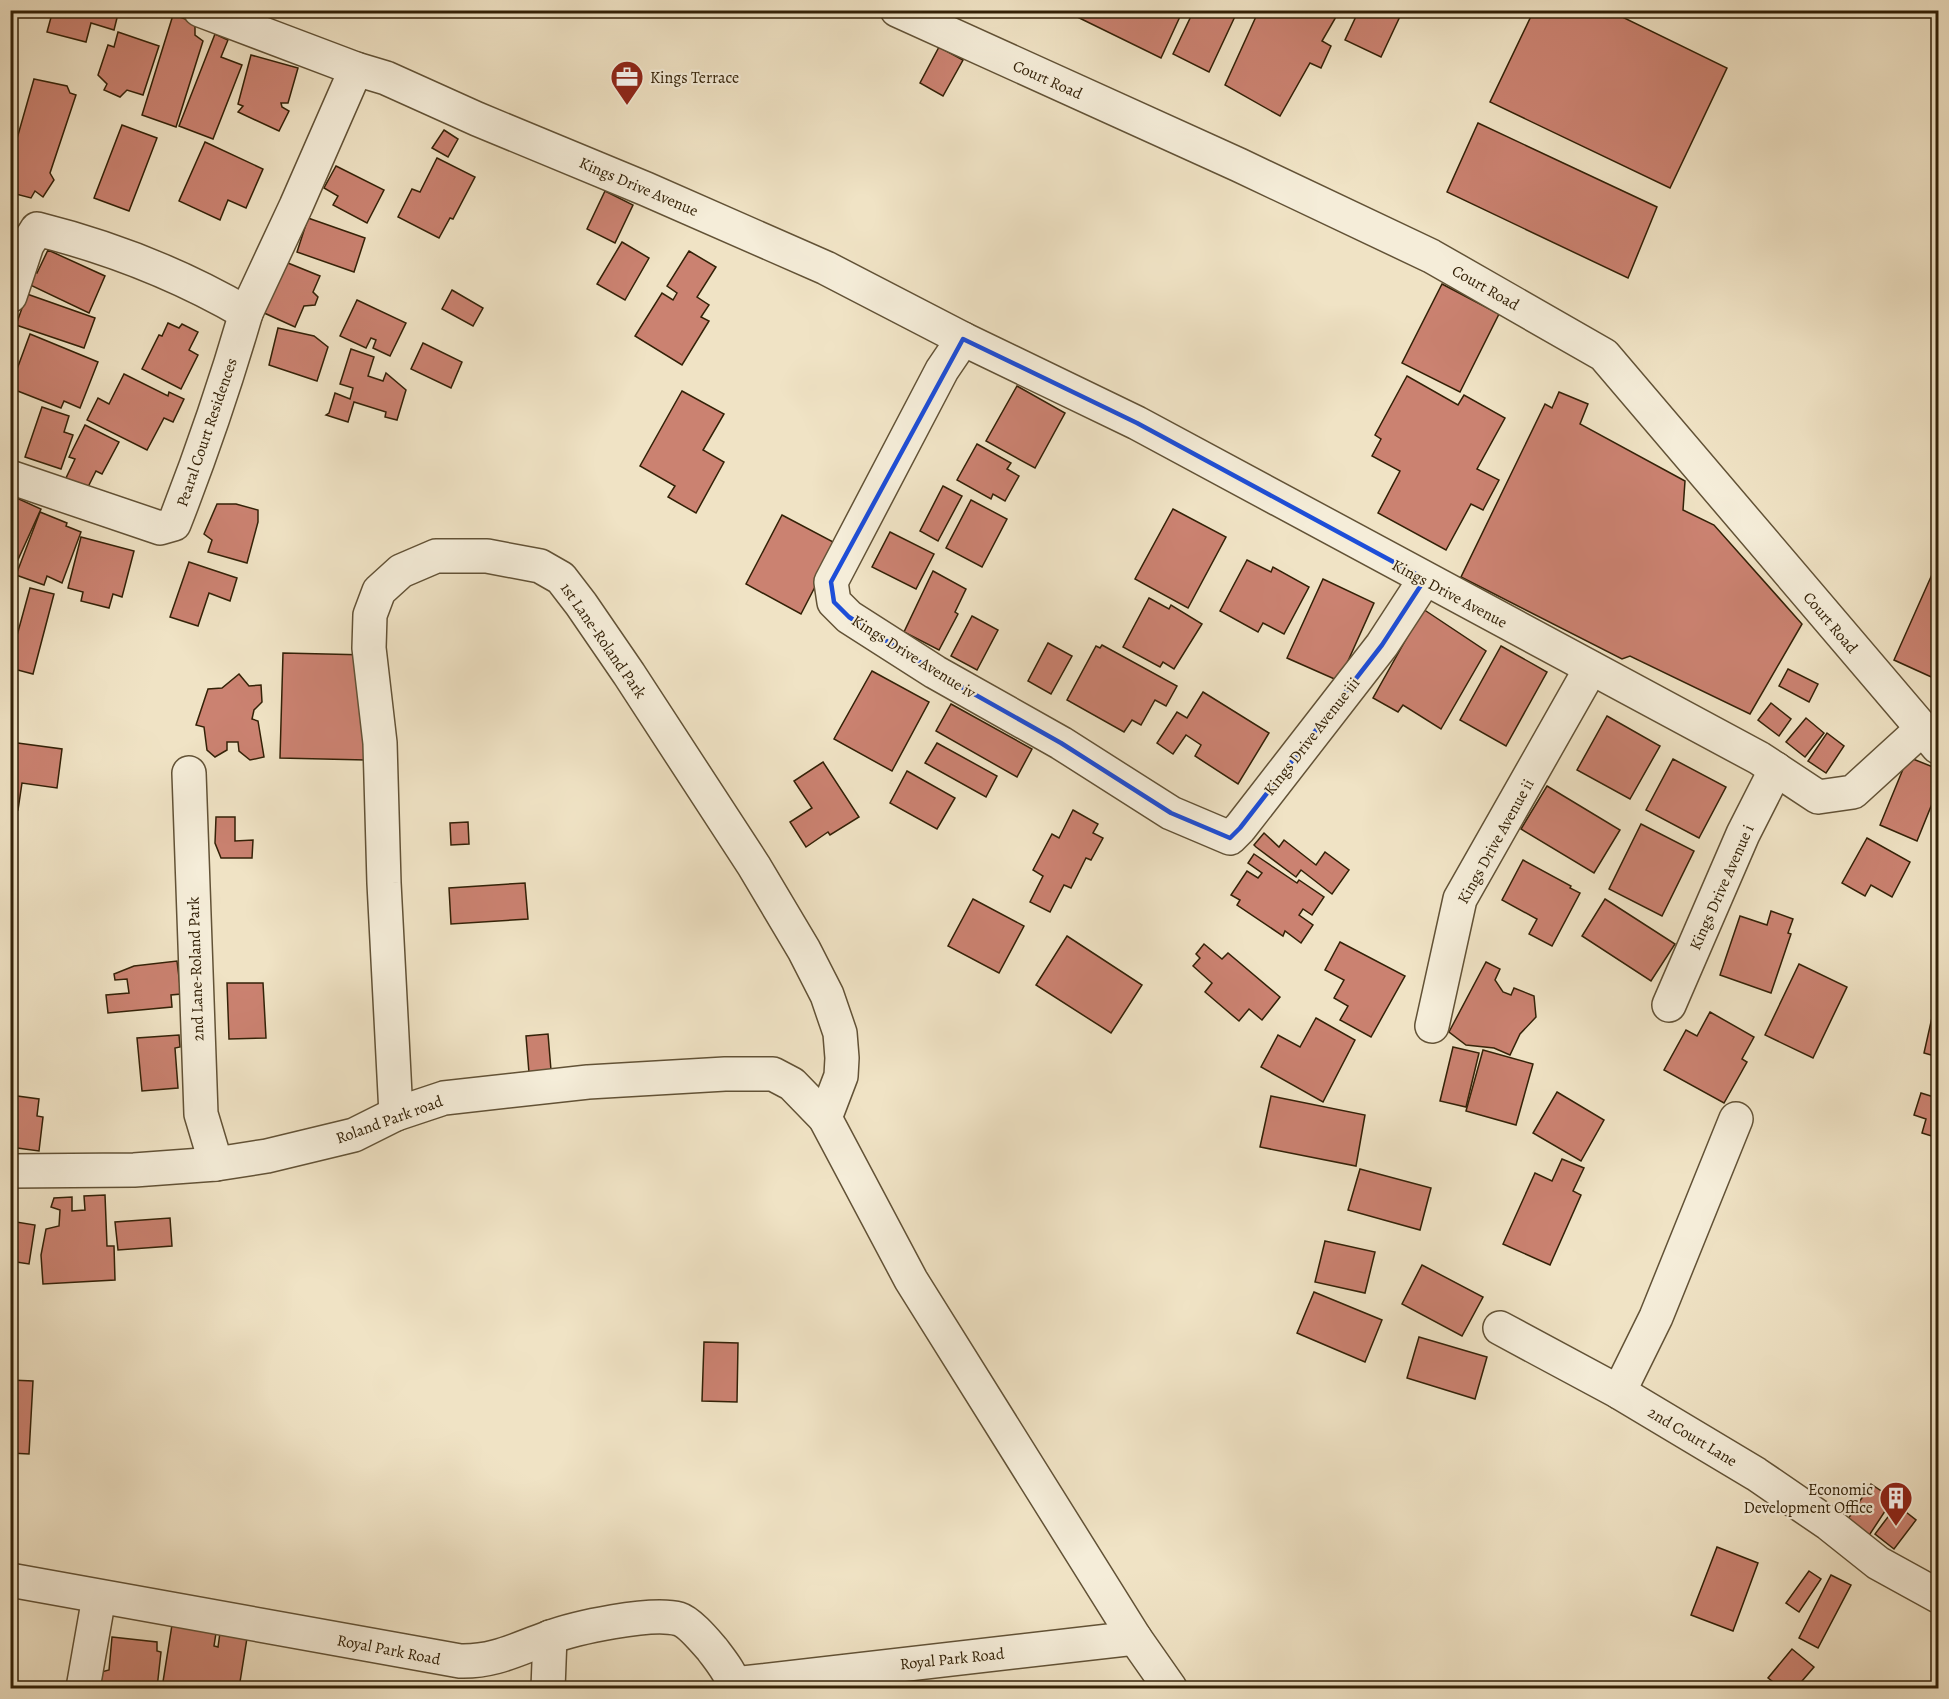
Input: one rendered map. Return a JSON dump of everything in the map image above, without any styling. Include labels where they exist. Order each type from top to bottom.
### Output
[{"type":"street","name":"Kings Drive Avenue","points":[[200,10],[356,69],[386,78],[826,268],[963,339],[1137,423],[1760,758],[1818,797],[1853,792],[1930,738]]},
{"type":"street","name":"Court Road","points":[[897,10],[1239,165],[1431,256],[1604,355],[1930,738]]},
{"type":"street","name":"Pearal Court Residences","points":[[10,477],[160,528],[174,524],[229,373],[246,313],[356,69]]},
{"type":"street","points":[[10,296],[27,245],[37,229],[82,240],[144,263],[246,313]]},
{"type":"street","name":"Kings Drive Avenue iv","points":[[963,339],[942,370],[831,582],[834,602],[849,616],[935,672],[1061,743],[1171,813]]},
{"type":"street","name":"1st Lane-Roland Park","points":[[396,1114],[384,883],[380,743],[369,648],[370,615],[379,591],[401,571],[436,556],[487,556],[540,566],[561,578],[630,675],[741,847],[804,950],[827,995],[840,1033],[841,1076],[825,1118]]},
{"type":"street","name":"Kings Drive Avenue iii","points":[[1171,813],[1230,838],[1375,655],[1425,579]]},
{"type":"street","name":"Kings Drive Avenue ii","points":[[1432,1026],[1460,899],[1591,668]]},
{"type":"street","name":"Kings Drive Avenue i","points":[[1669,1005],[1743,834],[1776,769]]},
{"type":"street","name":"2nd Lane-Roland Park","points":[[189,772],[201,1114],[216,1164]]},
{"type":"street","name":"Roland Park road","points":[[10,1171],[134,1170],[216,1164],[267,1156],[354,1135],[396,1114],[444,1098],[588,1082],[724,1074],[773,1074],[792,1084],[825,1118],[911,1280],[1135,1638],[1170,1689]]},
{"type":"street","points":[[1619,1392],[1656,1317],[1736,1119]]},
{"type":"street","name":"2nd Court Lane","points":[[1500,1328],[1619,1392],[1756,1474],[1829,1524],[1878,1563],[1938,1596]]},
{"type":"street","name":"Royal Park Road","points":[[10,1580],[460,1661],[481,1662],[516,1652],[550,1637],[638,1617],[680,1619],[703,1638],[723,1664],[735,1686],[1135,1638]]},
{"type":"street","points":[[83,1689],[99,1597]]},
{"type":"street","points":[[548,1689],[550,1637]]},
{"type":"highlighted area","points":[[963,339],[1137,423],[1425,579],[1382,645],[1230,838],[1171,813],[1061,743],[935,672],[849,617],[834,602],[831,582]]},
{"type":"building","points":[[53,10],[119,10],[114,30],[91,23],[86,42],[47,32]]},
{"type":"building","points":[[1063,10],[1183,10],[1161,58]]},
{"type":"building","points":[[1194,10],[1238,10],[1209,72],[1173,54]]},
{"type":"building","points":[[1259,10],[1340,10],[1322,41],[1331,46],[1321,68],[1310,63],[1280,116],[1225,85]]},
{"type":"building","points":[[1359,10],[1403,10],[1381,57],[1345,40]]},
{"type":"building","points":[[1534,10],[1608,10],[1727,68],[1670,188],[1490,102]]},
{"type":"building","points":[[173,15],[195,22],[195,35],[203,41],[176,127],[142,115]]},
{"type":"building","points":[[118,32],[159,46],[143,95],[127,90],[120,97],[104,90],[107,84],[98,75],[108,45],[114,47]]},
{"type":"building","points":[[215,34],[228,40],[221,57],[242,65],[213,139],[179,126]]},
{"type":"building","points":[[939,47],[963,60],[943,96],[920,83]]},
{"type":"building","points":[[251,55],[298,68],[288,103],[281,103],[282,107],[289,111],[279,131],[238,112],[243,106],[238,104]]},
{"type":"building","points":[[34,79],[67,86],[70,93],[76,95],[50,173],[54,180],[43,197],[35,191],[31,198],[12,193],[14,185],[10,184],[10,163]]},
{"type":"building","points":[[1478,123],[1657,207],[1628,278],[1447,192]]},
{"type":"building","points":[[122,125],[157,138],[129,211],[94,198]]},
{"type":"building","points":[[444,130],[458,139],[448,157],[432,148]]},
{"type":"building","points":[[205,142],[263,169],[246,208],[228,200],[220,220],[179,201]]},
{"type":"building","points":[[437,158],[475,177],[453,219],[450,218],[439,238],[398,217],[412,189],[420,192]]},
{"type":"building","points":[[336,166],[384,190],[367,223],[333,205],[338,196],[324,188]]},
{"type":"building","points":[[605,191],[633,205],[615,243],[587,229]]},
{"type":"building","points":[[308,218],[365,238],[354,272],[297,252]]},
{"type":"building","points":[[622,242],[649,258],[625,300],[597,284]]},
{"type":"building","points":[[48,250],[105,276],[89,313],[26,283],[32,270],[37,273]]},
{"type":"building","points":[[689,251],[716,267],[697,297],[709,305],[701,317],[709,321],[682,365],[635,336],[662,293],[673,300],[677,293],[667,286]]},
{"type":"building","points":[[283,261],[320,276],[313,292],[318,297],[315,305],[304,306],[295,327],[262,312]]},
{"type":"building","points":[[1442,284],[1499,314],[1460,392],[1402,363]]},
{"type":"building","points":[[452,290],[483,308],[473,326],[442,309]]},
{"type":"building","points":[[27,294],[95,318],[84,348],[16,325]]},
{"type":"building","points":[[357,300],[406,323],[390,356],[373,348],[376,340],[371,338],[366,348],[340,336]]},
{"type":"building","points":[[168,323],[179,328],[182,324],[198,332],[189,350],[198,355],[181,389],[142,369],[159,335],[162,336]]},
{"type":"building","points":[[278,328],[314,336],[328,347],[317,381],[269,365]]},
{"type":"building","points":[[30,334],[98,362],[80,408],[64,401],[61,408],[10,388]]},
{"type":"building","points":[[423,343],[462,362],[451,388],[411,369]]},
{"type":"building","points":[[351,349],[374,357],[368,376],[383,381],[386,373],[406,390],[397,420],[385,417],[386,412],[354,402],[348,422],[326,415],[329,413],[335,393],[350,399],[353,388],[340,384]]},
{"type":"building","points":[[124,374],[168,396],[169,392],[184,399],[173,422],[164,418],[147,450],[87,420],[98,398],[109,404]]},
{"type":"building","points":[[1407,376],[1458,405],[1464,395],[1505,418],[1477,469],[1499,480],[1483,510],[1471,504],[1446,550],[1378,513],[1400,471],[1372,456],[1381,439],[1375,435]]},
{"type":"building","points":[[1017,386],[1065,413],[1035,468],[986,441]]},
{"type":"building","points":[[682,391],[724,414],[703,450],[724,462],[696,513],[668,497],[675,486],[640,466]]},
{"type":"building","points":[[1559,392],[1588,404],[1580,424],[1685,481],[1683,510],[1714,525],[1802,624],[1750,714],[1630,656],[1622,659],[1461,577],[1545,404],[1552,408]]},
{"type":"building","points":[[42,407],[69,416],[64,432],[73,435],[61,469],[25,457]]},
{"type":"building","points":[[85,425],[119,442],[102,474],[96,471],[87,489],[66,478],[75,459],[69,457]]},
{"type":"building","points":[[977,444],[1011,463],[1007,469],[1019,476],[1005,501],[993,494],[991,499],[957,480]]},
{"type":"building","points":[[943,486],[962,496],[938,541],[920,531]]},
{"type":"building","points":[[10,495],[41,509],[11,575],[10,575]]},
{"type":"building","points":[[971,500],[1007,519],[982,567],[946,548]]},
{"type":"building","points":[[217,504],[236,504],[258,510],[258,522],[247,563],[208,552],[212,540],[204,534]]},
{"type":"building","points":[[1173,509],[1226,537],[1188,608],[1135,579]]},
{"type":"building","points":[[40,512],[67,523],[66,526],[81,532],[62,583],[47,576],[44,585],[16,575]]},
{"type":"building","points":[[782,515],[837,544],[801,614],[746,584]]},
{"type":"building","points":[[890,532],[934,554],[916,589],[872,567]]},
{"type":"building","points":[[81,537],[134,551],[122,597],[113,594],[109,608],[81,601],[83,592],[68,588]]},
{"type":"building","points":[[1247,560],[1271,572],[1273,567],[1309,587],[1284,634],[1263,623],[1258,632],[1220,611]]},
{"type":"building","points":[[1938,561],[1938,680],[1894,660]]},
{"type":"building","points":[[189,562],[237,578],[230,601],[209,593],[198,626],[170,617]]},
{"type":"building","points":[[933,571],[966,589],[955,612],[958,614],[939,650],[904,632]]},
{"type":"building","points":[[1323,579],[1374,603],[1339,681],[1287,658]]},
{"type":"building","points":[[10,580],[17,583],[10,599]]},
{"type":"building","points":[[30,588],[54,594],[33,674],[10,668]]},
{"type":"building","points":[[1149,598],[1169,609],[1171,605],[1202,624],[1174,669],[1163,662],[1160,667],[1123,647]]},
{"type":"building","points":[[1423,609],[1486,651],[1441,729],[1403,705],[1398,712],[1373,698]]},
{"type":"building","points":[[972,616],[998,630],[977,670],[951,656]]},
{"type":"building","points":[[1048,643],[1072,656],[1051,694],[1028,681]]},
{"type":"building","points":[[1102,645],[1177,686],[1166,706],[1155,700],[1141,725],[1132,720],[1124,732],[1067,700],[1096,646],[1100,648]]},
{"type":"building","points":[[1501,646],[1547,672],[1506,746],[1460,720]]},
{"type":"building","points":[[283,653],[368,655],[366,760],[280,758]]},
{"type":"building","points":[[1788,669],[1818,684],[1809,702],[1779,686]]},
{"type":"building","points":[[872,671],[929,702],[892,771],[834,739]]},
{"type":"building","points":[[239,674],[249,686],[261,685],[262,702],[254,710],[252,719],[258,721],[264,757],[250,760],[239,751],[238,742],[227,742],[227,750],[215,757],[207,750],[204,727],[196,725],[208,689],[222,688]]},
{"type":"building","points":[[1203,692],[1269,733],[1238,784],[1195,756],[1201,745],[1186,735],[1173,754],[1157,743],[1177,712],[1187,718]]},
{"type":"building","points":[[1771,703],[1791,719],[1779,736],[1758,720]]},
{"type":"building","points":[[951,704],[1032,749],[1017,777],[936,731]]},
{"type":"building","points":[[1607,716],[1660,746],[1630,799],[1577,770]]},
{"type":"building","points":[[1806,718],[1824,733],[1805,757],[1786,742]]},
{"type":"building","points":[[1827,733],[1844,746],[1826,773],[1808,761]]},
{"type":"building","points":[[10,742],[62,749],[57,788],[22,783],[18,810],[10,809]]},
{"type":"building","points":[[937,743],[997,776],[986,797],[925,763]]},
{"type":"building","points":[[1908,757],[1938,769],[1938,789],[1917,841],[1880,825]]},
{"type":"building","points":[[1673,759],[1726,787],[1699,838],[1646,810]]},
{"type":"building","points":[[823,762],[859,817],[830,835],[828,832],[806,847],[790,822],[812,808],[794,781]]},
{"type":"building","points":[[907,771],[955,798],[937,829],[890,803]]},
{"type":"building","points":[[1547,786],[1620,830],[1594,873],[1521,829]]},
{"type":"building","points":[[1938,808],[1938,823],[1934,821]]},
{"type":"building","points":[[1073,810],[1098,824],[1093,833],[1103,838],[1091,860],[1086,858],[1071,888],[1064,885],[1050,912],[1030,902],[1043,876],[1033,870],[1052,834],[1059,838]]},
{"type":"building","points":[[216,817],[235,817],[235,841],[253,840],[252,858],[221,858],[215,843]]},
{"type":"building","points":[[468,822],[469,844],[451,845],[450,823]]},
{"type":"building","points":[[1641,824],[1694,851],[1662,916],[1609,889]]},
{"type":"building","points":[[1264,833],[1279,847],[1284,840],[1316,865],[1325,852],[1349,870],[1332,894],[1301,870],[1296,877],[1256,847],[1254,845]]},
{"type":"building","points":[[1867,838],[1910,862],[1892,897],[1871,885],[1865,896],[1842,883]]},
{"type":"building","points":[[1254,854],[1297,883],[1299,880],[1324,897],[1312,915],[1303,909],[1299,915],[1313,925],[1301,943],[1285,931],[1283,936],[1237,905],[1240,900],[1231,895],[1247,871],[1258,878],[1262,873],[1248,863]]},
{"type":"building","points":[[1523,860],[1580,893],[1552,946],[1529,934],[1537,919],[1502,900]]},
{"type":"building","points":[[525,883],[528,919],[451,924],[449,888]]},
{"type":"building","points":[[973,899],[1024,926],[999,973],[948,946]]},
{"type":"building","points":[[1605,899],[1675,944],[1651,981],[1582,936]]},
{"type":"building","points":[[1771,911],[1793,919],[1788,933],[1791,934],[1771,993],[1720,975],[1740,916],[1767,925]]},
{"type":"building","points":[[1067,936],[1142,985],[1111,1033],[1036,985]]},
{"type":"building","points":[[1340,942],[1405,976],[1371,1037],[1340,1020],[1348,1006],[1334,998],[1344,980],[1325,970]]},
{"type":"building","points":[[1204,944],[1222,959],[1228,953],[1280,997],[1262,1020],[1249,1009],[1239,1021],[1205,992],[1212,983],[1193,966],[1200,958],[1196,954]]},
{"type":"building","points":[[177,961],[181,994],[171,995],[172,1007],[108,1013],[106,995],[129,993],[127,979],[115,980],[114,974],[134,966]]},
{"type":"building","points":[[1486,962],[1500,969],[1495,980],[1503,992],[1511,995],[1514,988],[1534,996],[1536,1017],[1520,1034],[1510,1055],[1494,1048],[1466,1045],[1449,1032]]},
{"type":"building","points":[[1799,964],[1847,987],[1813,1058],[1765,1035]]},
{"type":"building","points":[[227,983],[263,983],[266,1038],[229,1039]]},
{"type":"building","points":[[1935,1004],[1938,1005],[1938,1057],[1924,1053]]},
{"type":"building","points":[[1710,1012],[1754,1037],[1742,1059],[1747,1062],[1724,1103],[1664,1070],[1686,1030],[1697,1036]]},
{"type":"building","points":[[1316,1018],[1355,1040],[1323,1102],[1261,1067],[1278,1035],[1300,1047]]},
{"type":"building","points":[[548,1034],[551,1070],[529,1073],[526,1036]]},
{"type":"building","points":[[179,1035],[180,1047],[175,1048],[178,1088],[142,1091],[137,1038]]},
{"type":"building","points":[[1453,1047],[1479,1053],[1466,1107],[1440,1101]]},
{"type":"building","points":[[1483,1050],[1533,1064],[1516,1125],[1466,1111]]},
{"type":"building","points":[[1937,1087],[1938,1138],[1922,1133],[1926,1119],[1914,1115],[1921,1093],[1934,1097]]},
{"type":"building","points":[[1557,1092],[1604,1120],[1581,1161],[1533,1133]]},
{"type":"building","points":[[10,1095],[39,1099],[37,1116],[43,1117],[39,1151],[10,1147]]},
{"type":"building","points":[[1271,1096],[1365,1115],[1356,1166],[1260,1147]]},
{"type":"building","points":[[1562,1159],[1584,1168],[1573,1191],[1581,1195],[1550,1265],[1503,1244],[1535,1173],[1552,1181]]},
{"type":"building","points":[[1360,1169],[1431,1188],[1420,1230],[1348,1210]]},
{"type":"building","points":[[105,1195],[107,1246],[114,1246],[115,1280],[43,1284],[41,1255],[46,1229],[59,1226],[60,1210],[51,1207],[54,1198],[72,1197],[72,1211],[85,1210],[84,1196]]},
{"type":"building","points":[[170,1218],[172,1246],[118,1250],[115,1222]]},
{"type":"building","points":[[10,1221],[35,1225],[29,1264],[10,1261]]},
{"type":"building","points":[[1325,1241],[1375,1252],[1365,1293],[1315,1282]]},
{"type":"building","points":[[1422,1265],[1483,1297],[1462,1336],[1402,1304]]},
{"type":"building","points":[[1314,1292],[1382,1320],[1365,1362],[1297,1333]]},
{"type":"building","points":[[1419,1337],[1487,1357],[1475,1399],[1407,1378]]},
{"type":"building","points":[[704,1342],[738,1343],[737,1402],[702,1401]]},
{"type":"building","points":[[10,1380],[33,1381],[29,1454],[10,1453]]},
{"type":"building","points":[[1871,1484],[1893,1499],[1868,1537],[1846,1522]]},
{"type":"building","name":"Economic Development Office","points":[[1897,1505],[1916,1520],[1894,1549],[1875,1534]]},
{"type":"building","points":[[1717,1547],[1758,1563],[1733,1631],[1691,1615]]},
{"type":"building","points":[[1809,1571],[1821,1579],[1799,1612],[1786,1603]]},
{"type":"building","points":[[1831,1575],[1851,1585],[1818,1648],[1799,1638]]},
{"type":"building","points":[[172,1625],[216,1633],[214,1646],[218,1647],[220,1633],[247,1638],[239,1688],[162,1688]]},
{"type":"building","points":[[112,1637],[157,1642],[157,1651],[161,1652],[157,1688],[99,1688],[101,1672],[109,1670]]},
{"type":"building","points":[[1792,1649],[1814,1667],[1796,1688],[1781,1688],[1768,1678]]},
{"type":"building","points":[[576,1684],[576,1688],[555,1688],[555,1685]]},
{"type":"place","name":"Kings Terrace","points":[[627,106]]},
{"type":"place","name":"Economic Development Office","points":[[1896,1527]]}]
